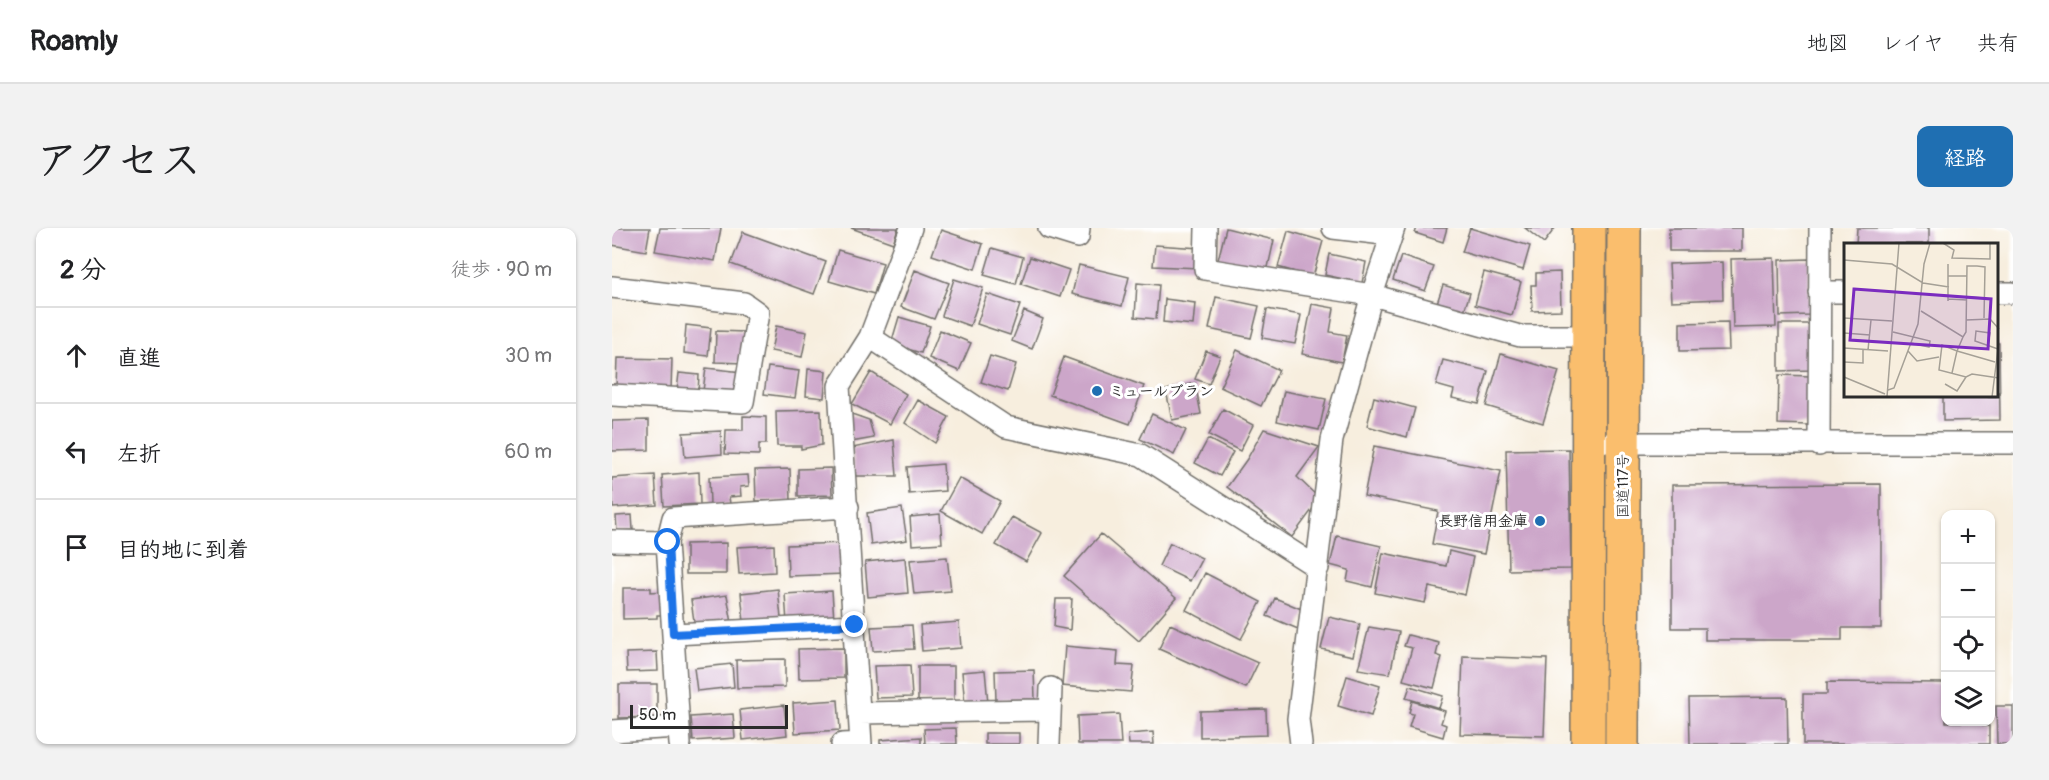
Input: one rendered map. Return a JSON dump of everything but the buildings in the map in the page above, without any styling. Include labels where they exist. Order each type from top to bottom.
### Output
[{"type":"highway","points":[[1588,744],[1589,228]]},
{"type":"highway","name":"国道117号","points":[[1622,744],[1623,228]]},
{"type":"street","points":[[842,744],[861,744],[839,386],[870,338],[911,228]]},
{"type":"street","points":[[1049,228],[1078,237],[1079,228]]},
{"type":"street","points":[[1206,228],[1205,269],[1372,295],[1520,336],[1589,336]]},
{"type":"street","points":[[1300,744],[1298,719],[1332,440],[1372,295],[1393,232],[1333,228]]},
{"type":"street","points":[[1819,445],[1820,228]]},
{"type":"street","points":[[612,287],[744,303],[758,314],[743,402],[612,395]]},
{"type":"street","points":[[1819,292],[1844,292]]},
{"type":"street","points":[[870,338],[1006,427],[1141,455],[1318,568]]},
{"type":"street","points":[[1589,443],[1819,445],[2013,443]]},
{"type":"street","points":[[612,730],[679,735],[668,542],[673,518],[848,507]]},
{"type":"street","points":[[612,541],[668,542]]},
{"type":"street","points":[[673,634],[855,625]]},
{"type":"street","points":[[1048,744],[1051,687]]},
{"type":"street","points":[[860,713],[1048,710]]},
{"type":"place","name":"ミュールブラン","points":[[1097,391]]},
{"type":"place","name":"長野信用金庫","points":[[1540,521]]},
{"type":"route","points":[[668,542],[673,634],[855,625]]}]
